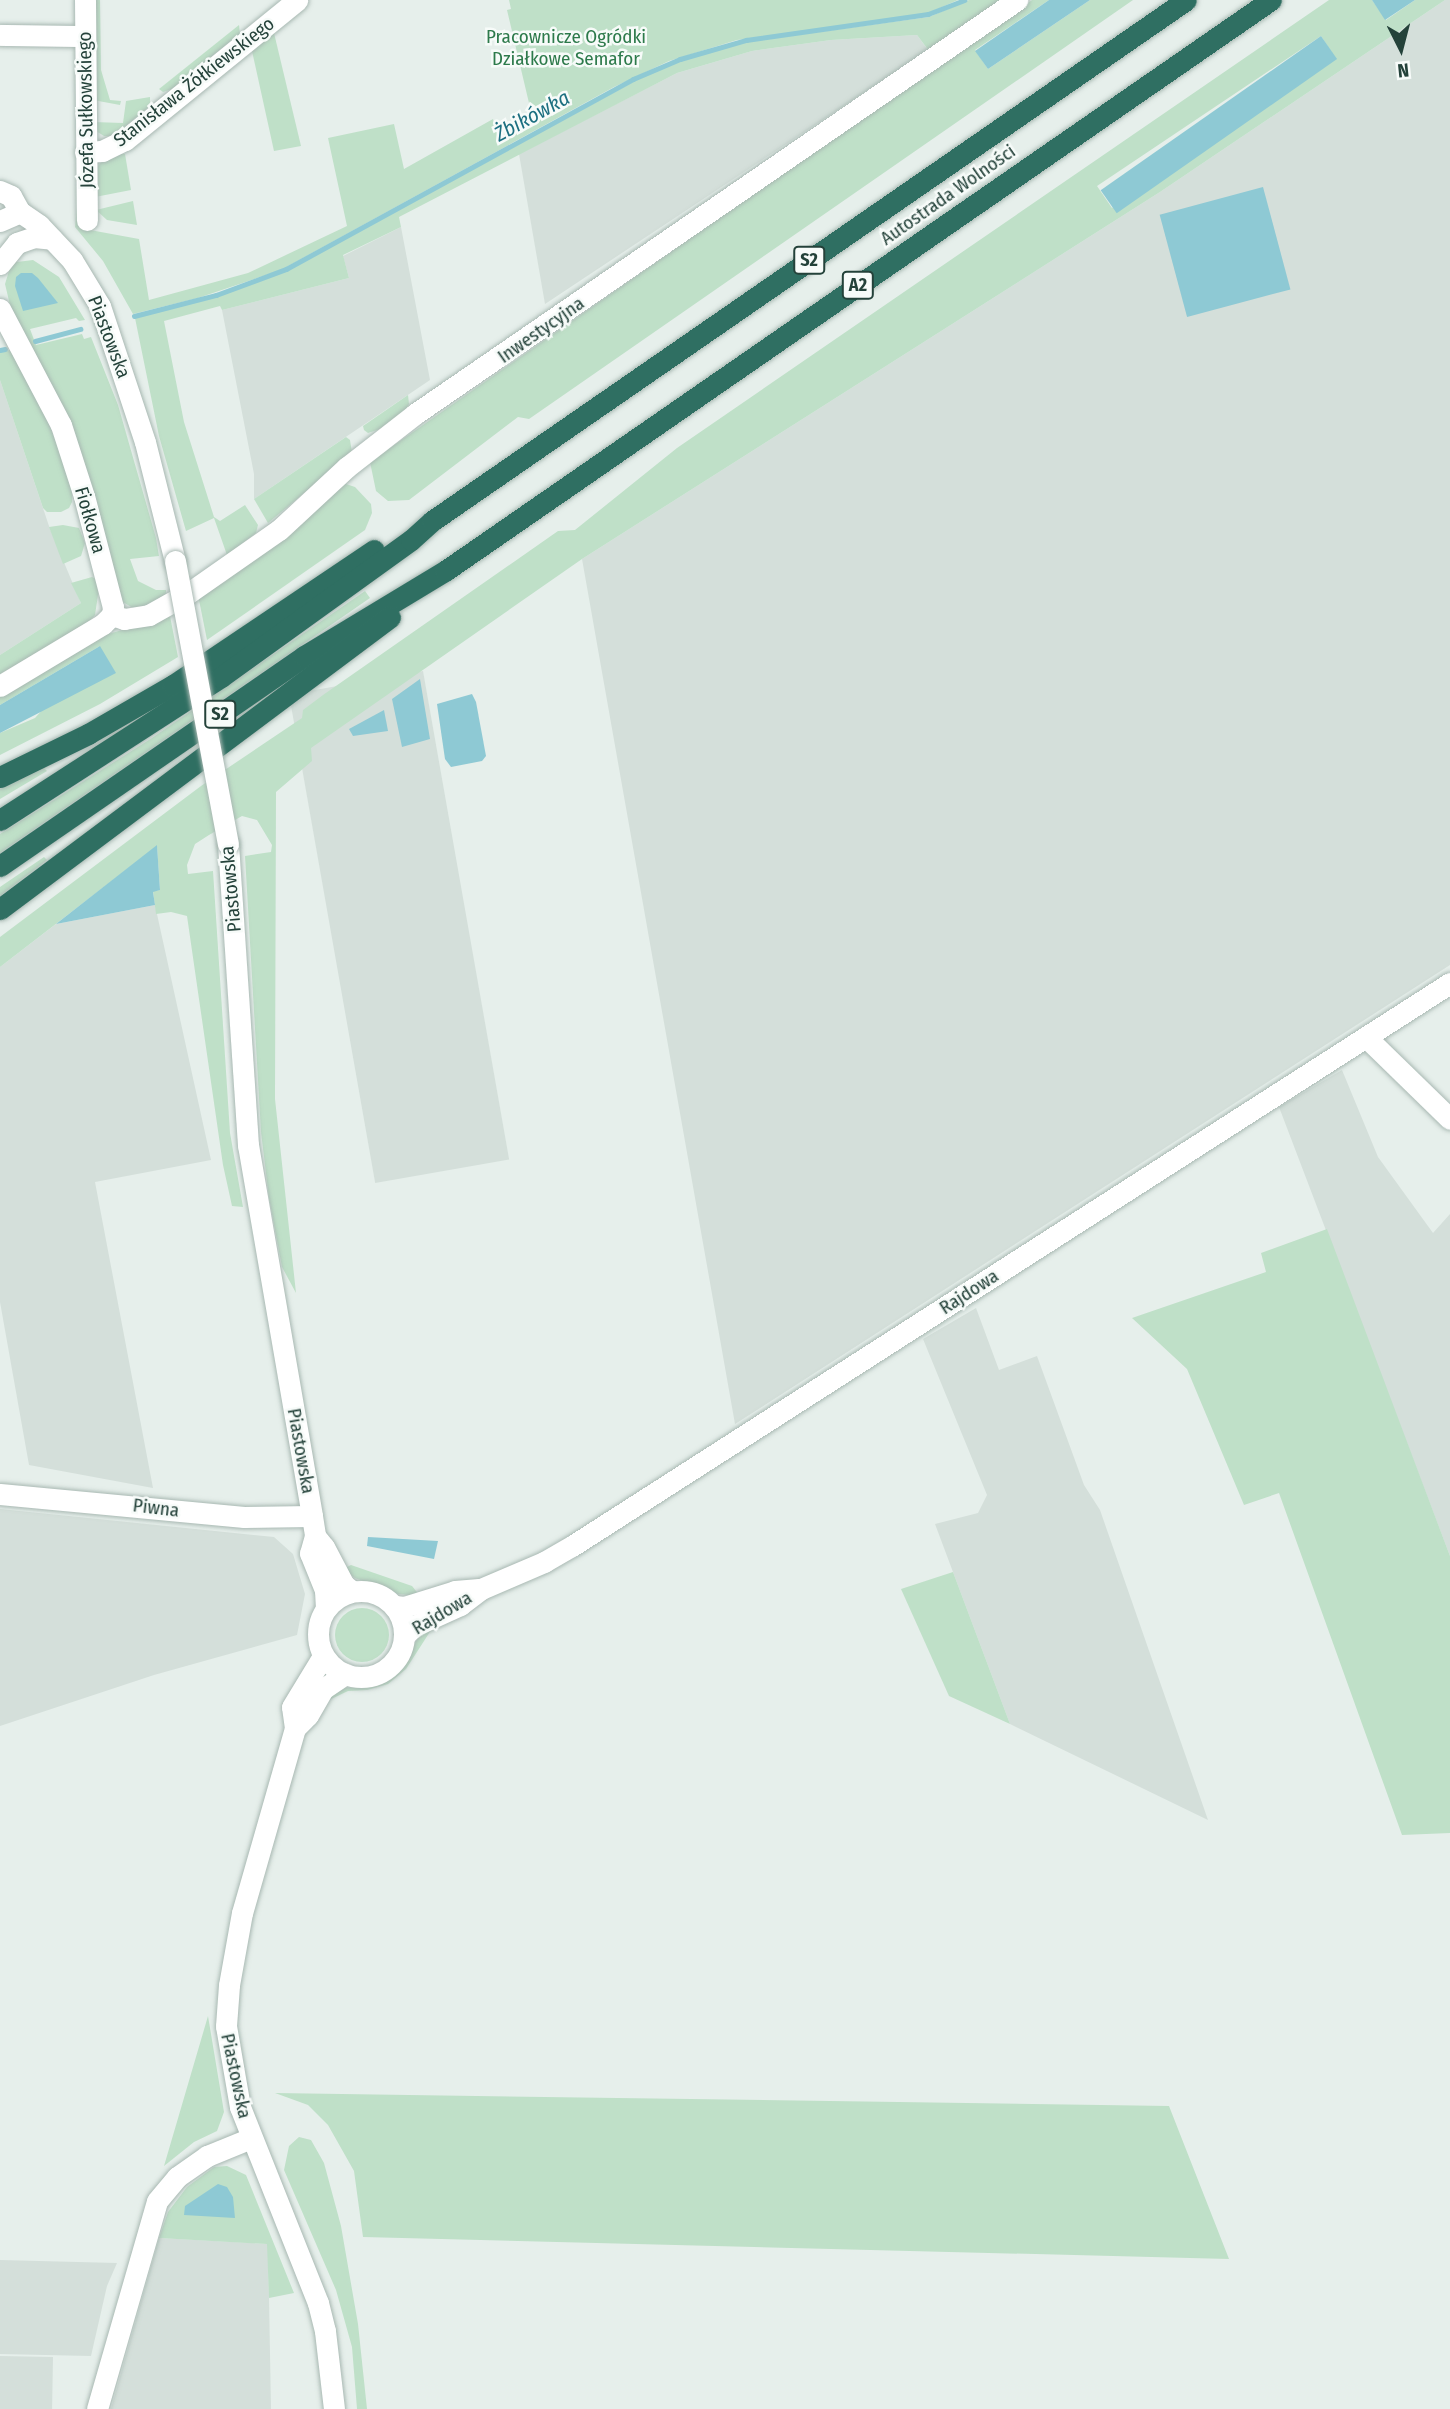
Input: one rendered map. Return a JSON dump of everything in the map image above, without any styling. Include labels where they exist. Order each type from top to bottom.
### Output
[{"type":"highway","name":"S2","points":[[0,820],[220,677],[411,540],[432,521],[1185,0]]},
{"type":"highway","name":"Autostrada Wolności","points":[[445,571],[1271,0]]},
{"type":"highway","points":[[0,777],[88,734],[173,685],[395,535],[432,521]]},
{"type":"highway","name":"S2","points":[[0,866],[304,656],[445,571]]},
{"type":"highway","points":[[0,909],[367,635],[445,571]]},
{"type":"street","name":"Józefa Sułkowskiego","points":[[85,0],[87,220]]},
{"type":"street","name":"Stanisława Żółkiewskiego","points":[[85,152],[103,151],[125,140],[297,0]]},
{"type":"street","name":"Inwestycyjna","points":[[112,615],[124,619],[149,615],[190,592],[279,530],[347,467],[415,414],[1017,0]]},
{"type":"street","points":[[0,35],[85,36]]},
{"type":"street","name":"Piastowska","points":[[0,191],[11,195],[10,210],[52,239],[72,260],[97,300],[115,344],[155,479],[175,561],[228,844],[250,1160],[313,1526],[310,1553],[325,1590],[326,1607]]},
{"type":"street","points":[[0,221],[10,210]]},
{"type":"street","points":[[0,264],[17,243],[34,237],[52,239]]},
{"type":"street","name":"Fiołkowa","points":[[0,309],[61,425],[91,520],[110,594],[112,615]]},
{"type":"street","points":[[0,686],[92,632],[112,615]]},
{"type":"street","name":"Rajdowa","points":[[404,1636],[414,1626],[460,1605],[481,1589],[544,1562],[572,1546],[1450,983]]},
{"type":"street","points":[[1366,1037],[1450,1118]]},
{"type":"street","name":"Piwna","points":[[0,1494],[313,1526]]},
{"type":"street","name":"Piastowska","points":[[313,1526],[344,1585],[352,1591]]},
{"type":"street","name":"Rajdowa","points":[[395,1606],[404,1607],[455,1591],[481,1589]]},
{"type":"street","points":[[352,1591],[371,1591],[395,1606],[402,1621],[404,1636],[398,1656],[384,1670],[365,1677],[345,1674],[323,1656],[317,1631],[326,1607],[338,1597],[352,1591]]},
{"type":"street","name":"Piastowska","points":[[323,1656],[292,1707],[295,1728],[242,1913],[229,1985],[226,2026],[231,2071],[251,2138],[310,2278],[325,2331],[334,2409]]},
{"type":"street","name":"Piastowska","points":[[295,1728],[308,1715],[323,1689],[345,1674]]},
{"type":"street","name":"Piastowska","points":[[97,2409],[158,2201],[177,2178],[207,2155],[251,2138]]},
{"type":"shaded area","points":[[1445,0],[1450,0],[1450,965],[735,1424],[582,559],[1160,192]]},
{"type":"shaded area","points":[[917,35],[928,50],[545,304],[519,154],[677,73],[752,51],[831,40]]},
{"type":"shaded area","points":[[401,227],[430,380],[254,499],[254,474],[222,310],[349,278],[343,256]]},
{"type":"shaded area","points":[[0,380],[50,529],[81,603],[0,655]]},
{"type":"shaded area","points":[[423,671],[509,1159],[375,1183],[289,695]]},
{"type":"shaded area","points":[[155,905],[211,1160],[95,1182],[153,1488],[29,1465],[0,1302],[0,967],[56,924]]},
{"type":"shaded area","points":[[1342,1070],[1378,1157],[1433,1233],[1450,1214],[1450,1556],[1279,1107]]},
{"type":"shaded area","points":[[976,1308],[999,1370],[1037,1356],[1084,1485],[1100,1510],[1208,1820],[1010,1724],[935,1524],[978,1513],[987,1495],[923,1339]]},
{"type":"shaded area","points":[[0,1509],[274,1537],[293,1554],[305,1594],[297,1635],[154,1675],[0,1726]]},
{"type":"shaded area","points":[[159,2238],[268,2244],[271,2409],[111,2409]]},
{"type":"shaded area","points":[[0,2260],[117,2263],[107,2286],[91,2356],[0,2354]]},
{"type":"shaded area","points":[[0,2356],[53,2357],[52,2409],[0,2409]]},
{"type":"green space","points":[[92,0],[100,0],[101,70],[110,100],[121,101],[120,105],[93,100]]},
{"type":"green space","name":"Pracownicze Ogródki Działkowe Semafor","points":[[509,0],[958,0],[926,14],[737,40],[669,61],[614,87],[281,270],[198,298],[133,314],[103,261],[75,227],[78,196],[79,228],[139,239],[149,300],[248,273],[347,226],[328,138],[394,124],[404,169],[493,119],[498,138],[533,120],[507,10],[511,9]]},
{"type":"green space","points":[[969,0],[1001,0],[929,51],[917,35],[831,40],[752,51],[677,73],[399,217],[401,227],[343,255],[349,278],[222,310],[220,306],[164,321],[184,422],[214,517],[220,521],[245,505],[258,525],[256,533],[227,555],[214,518],[186,531],[159,436],[135,318],[215,297],[296,266],[644,76],[690,57],[739,43],[929,17]]},
{"type":"green space","points":[[1032,0],[1049,0],[975,50],[988,69],[1090,0],[1133,0],[529,419],[518,417],[409,500],[388,501],[376,491],[370,462]]},
{"type":"green space","points":[[1329,0],[1372,0],[1386,20],[1415,0],[1445,0],[1160,192],[582,559],[311,748],[312,761],[276,792],[275,1099],[296,1293],[282,1267],[269,1198],[261,1132],[245,856],[271,852],[272,845],[257,820],[242,816],[195,844],[187,865],[188,874],[213,871],[230,1133],[243,1207],[232,1206],[223,1165],[187,916],[171,912],[156,914],[153,891],[160,890],[157,846],[0,967],[0,937],[201,786],[302,718],[303,710],[323,695],[558,531],[575,530],[677,448]],"holes":[[[1321,36],[1336,59],[1112,208],[1097,186]]]},
{"type":"green space","points":[[239,25],[240,34],[172,89],[163,92],[159,89]]},
{"type":"green space","points":[[274,33],[301,146],[274,151],[252,51]]},
{"type":"green space","points":[[150,97],[150,106],[113,136],[104,136],[96,131],[93,122],[123,123],[126,101]]},
{"type":"green space","points":[[115,154],[125,154],[131,190],[95,197],[94,172],[101,162]]},
{"type":"green space","points":[[133,201],[137,225],[107,220],[96,210]]},
{"type":"green space","points":[[13,258],[17,262],[33,260],[59,277],[85,320],[79,321],[76,318],[30,329],[36,345],[82,334],[84,339],[91,337],[118,405],[156,538],[159,556],[130,559],[138,581],[156,590],[166,590],[166,594],[151,606],[133,608],[123,602],[10,305],[5,284]]},
{"type":"green space","points":[[10,350],[40,401],[72,483],[72,502],[69,508],[61,512],[47,512],[43,508],[0,380],[0,352]]},
{"type":"green space","points":[[408,395],[409,404],[404,413],[380,429],[368,433],[364,430],[363,426]]},
{"type":"green space","points":[[346,437],[350,440],[352,453],[268,523],[254,499]]},
{"type":"green space","points":[[343,483],[355,487],[371,504],[372,513],[365,530],[207,640],[198,595]]},
{"type":"green space","points":[[63,525],[79,528],[85,543],[81,556],[63,564],[49,527]]},
{"type":"green space","points":[[92,577],[97,580],[99,588],[95,615],[87,624],[0,674],[0,655],[81,603],[71,583]]},
{"type":"green space","points":[[365,591],[370,598],[0,853],[0,834],[152,738]]},
{"type":"green space","points":[[170,616],[178,657],[100,704],[0,755],[0,733],[35,718],[100,646],[0,705],[0,693],[98,637]]},
{"type":"green space","points":[[44,768],[47,771],[0,799],[0,789]]},
{"type":"green space","points":[[44,857],[47,860],[0,896],[0,887]]},
{"type":"green space","points":[[1327,1229],[1450,1556],[1450,1833],[1402,1835],[1279,1493],[1244,1505],[1187,1369],[1132,1318],[1266,1272],[1261,1253]]},
{"type":"green space","points":[[351,1565],[412,1586],[420,1596],[398,1594],[355,1578],[343,1569]]},
{"type":"green space","points":[[953,1572],[1010,1724],[949,1696],[901,1589]]},
{"type":"green space","points":[[362,1608],[381,1616],[389,1635],[381,1654],[362,1662],[343,1654],[335,1635],[343,1616]]},
{"type":"green space","points":[[433,1627],[406,1669],[388,1684],[367,1690],[348,1691],[327,1701],[328,1696],[343,1688],[375,1686],[394,1677],[406,1663],[417,1639],[425,1630]]},
{"type":"green space","points":[[208,2016],[224,2112],[217,2131],[194,2142],[164,2166]]},
{"type":"green space","points":[[275,2093],[1169,2106],[1229,2259],[363,2237],[354,2171],[328,2125],[308,2105]]},
{"type":"green space","points":[[299,2137],[311,2140],[324,2163],[341,2226],[358,2324],[367,2409],[357,2409],[352,2347],[336,2290],[284,2170],[289,2146]]},
{"type":"green space","points":[[227,2166],[246,2175],[294,2293],[269,2298],[267,2244],[159,2238],[168,2212],[187,2187],[214,2167]]},
{"type":"water","points":[[1049,0],[1090,0],[988,69],[975,51]]},
{"type":"water","points":[[1372,0],[1415,0],[1385,20]]},
{"type":"water","points":[[1321,36],[1337,59],[1117,213],[1101,190]]},
{"type":"water","points":[[1263,187],[1290,289],[1187,317],[1160,215]]},
{"type":"water","points":[[21,273],[32,273],[58,303],[23,311],[15,286],[16,277]]},
{"type":"water","points":[[100,646],[116,673],[0,733],[0,705]]},
{"type":"water","points":[[420,679],[430,739],[402,747],[392,699]]},
{"type":"water","points":[[472,694],[476,702],[486,756],[482,761],[451,767],[445,759],[437,704]]},
{"type":"water","points":[[384,710],[388,731],[353,736],[349,729]]},
{"type":"water","points":[[157,845],[160,890],[153,892],[155,905],[56,924]]},
{"type":"water","points":[[368,1537],[438,1541],[434,1559],[367,1546]]},
{"type":"water","points":[[218,2184],[227,2187],[233,2197],[235,2218],[184,2215],[185,2206]]},
{"type":"waterway","name":"Żbikówka","points":[[134,316],[216,295],[286,269],[633,79],[680,59],[746,40],[928,14],[964,0]]},
{"type":"waterway","name":"Żbikówka","points":[[35,341],[80,329]]},
{"type":"waterway","name":"Żbikówka","points":[[0,350],[5,349]]}]
